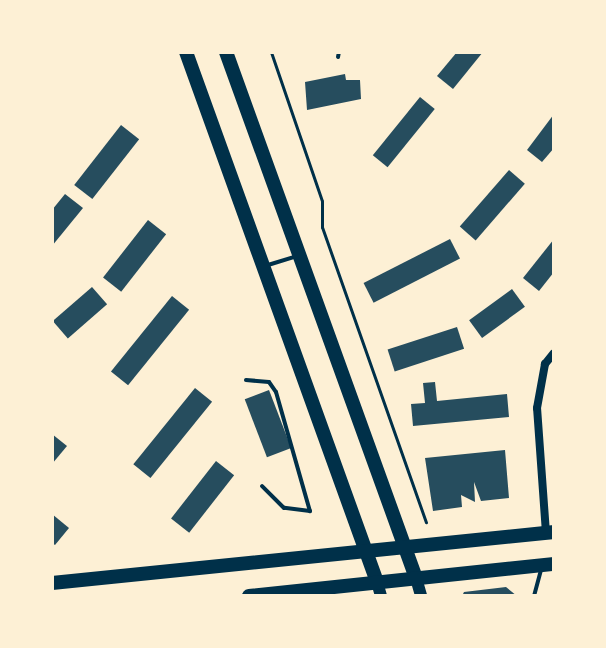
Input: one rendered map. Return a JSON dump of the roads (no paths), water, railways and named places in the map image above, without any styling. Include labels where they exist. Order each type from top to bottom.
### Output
[{"type":"main road","points":[[186,52],[379,589]]},
{"type":"main road","points":[[226,52],[421,596]]},
{"type":"main road","points":[[52,583],[550,532]]},
{"type":"main road","points":[[249,596],[379,589],[416,578],[547,565]]},
{"type":"street","points":[[550,532],[537,408],[545,364],[554,353]]},
{"type":"lane","points":[[264,266],[300,255]]},
{"type":"lane","points":[[246,380],[269,382],[276,392],[310,511],[284,508],[262,486]]},
{"type":"lane","points":[[534,596],[547,565]]}]
